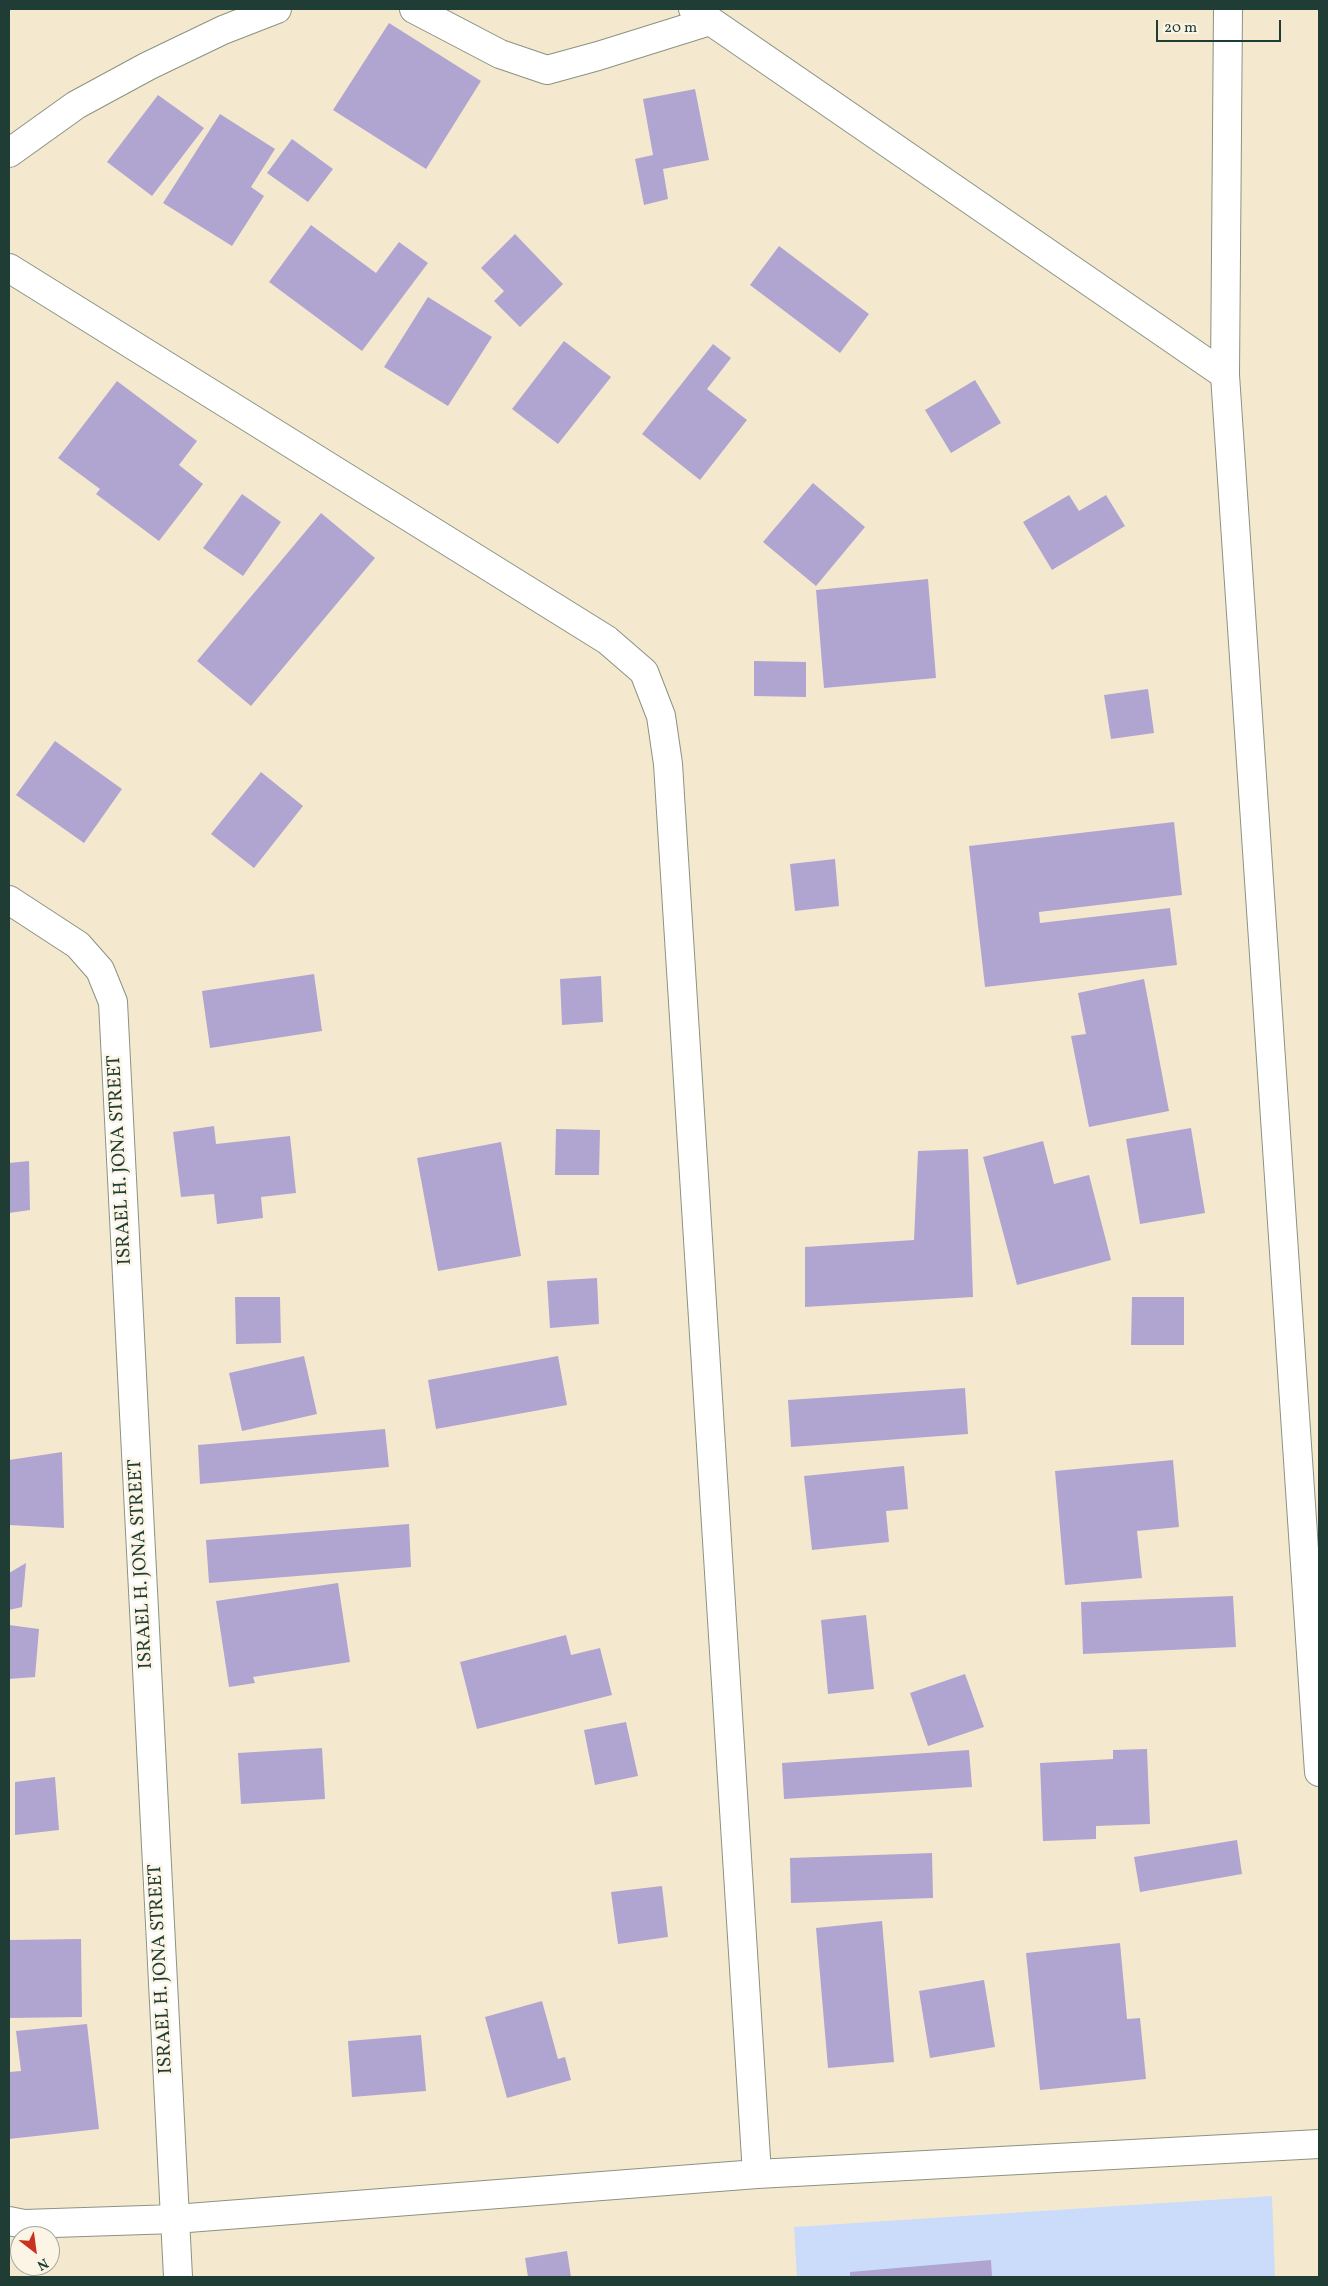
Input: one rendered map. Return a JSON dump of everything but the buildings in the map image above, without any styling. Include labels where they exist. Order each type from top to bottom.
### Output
[{"type":"street","points":[[9,153],[76,104],[148,66],[223,30],[277,9]]},
{"type":"street","points":[[414,9],[500,54],[547,70],[598,56],[702,15],[1225,375]]},
{"type":"street","points":[[1228,9],[1225,375],[1319,1772]]},
{"type":"street","points":[[9,268],[607,640],[644,672],[658,707],[668,764],[758,2174]]},
{"type":"street","name":"ISRAEL H. JONA STREET","points":[[9,900],[78,945],[100,970],[113,1002],[178,2277]]},
{"type":"street","points":[[9,2221],[24,2224],[175,2219],[758,2174],[1319,2144]]},
{"type":"shaded area","points":[[1272,2196],[1275,2277],[797,2277],[794,2227]]}]
